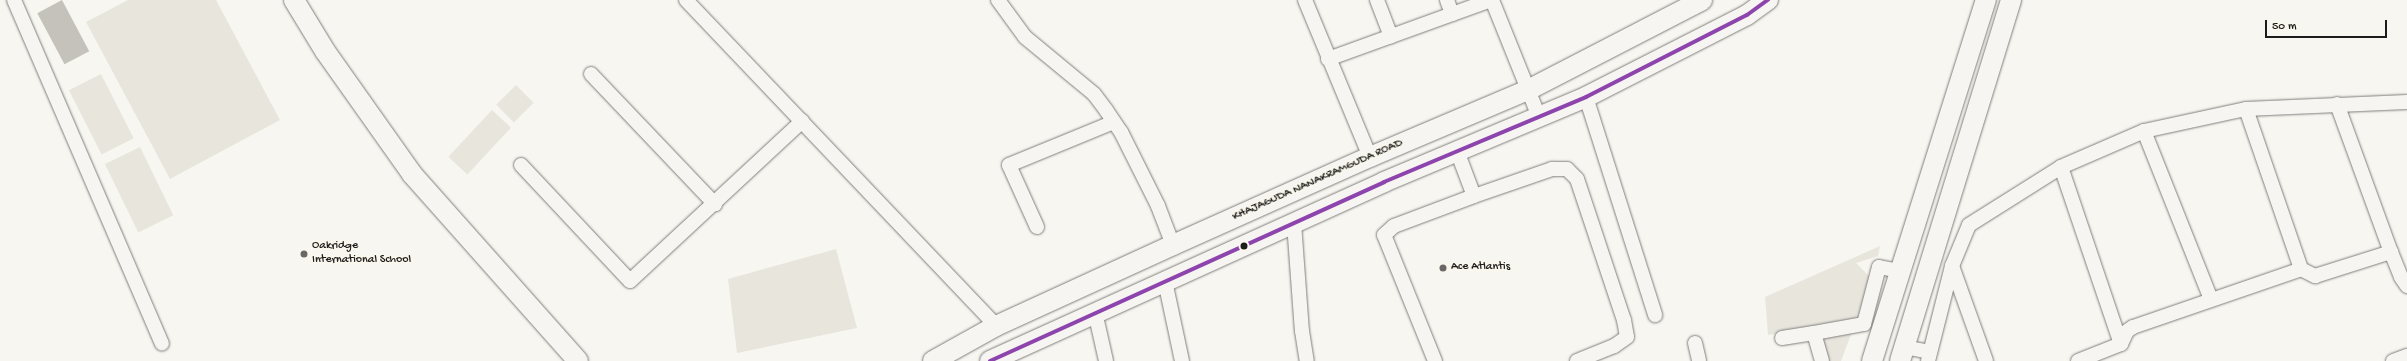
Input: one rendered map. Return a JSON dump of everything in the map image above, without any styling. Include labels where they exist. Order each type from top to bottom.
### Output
[{"type":"main road","points":[[294,0],[325,51],[412,174],[578,361]]},
{"type":"main road","name":"KHAJAGUDA NANAKRAMGUDA ROAD","points":[[933,361],[996,326],[1173,245],[1370,157],[1528,90],[1702,0]]},
{"type":"main road","points":[[990,361],[1095,312],[1294,223],[1457,151],[1586,97],[1747,15],[1768,0]]},
{"type":"main road","points":[[1872,361],[1899,271],[1955,105],[1986,0]]},
{"type":"main road","points":[[1902,354],[2011,0]]},
{"type":"street","points":[[14,0],[162,343]]},
{"type":"street","points":[[686,0],[996,326]]},
{"type":"street","points":[[998,0],[1025,38],[1094,94],[1114,122],[1158,206],[1173,245]]},
{"type":"street","points":[[1305,0],[1328,59],[1370,157]]},
{"type":"street","points":[[1377,0],[1391,36]]},
{"type":"street","points":[[1447,0],[1452,14]]},
{"type":"street","points":[[1328,59],[1491,0],[1539,117]]},
{"type":"street","points":[[591,74],[715,204]]},
{"type":"street","points":[[1586,97],[1655,315]]},
{"type":"street","points":[[1902,354],[1929,357],[1952,266],[1970,225],[2061,167],[2144,130],[2246,109],[2407,102]]},
{"type":"street","points":[[2337,104],[2391,252],[2401,277],[2407,286]]},
{"type":"street","points":[[2246,109],[2301,269],[2315,276],[2391,252]]},
{"type":"street","points":[[521,165],[630,281],[715,204],[802,121]]},
{"type":"street","points":[[1036,227],[1009,165],[1114,122]]},
{"type":"street","points":[[2144,130],[2211,299]]},
{"type":"street","points":[[1457,151],[1474,196]]},
{"type":"street","points":[[2061,167],[2121,344]]},
{"type":"street","points":[[1435,361],[1384,235],[1394,226],[1552,169],[1567,169],[1577,180],[1624,320],[1627,337],[1614,346],[1577,361]]},
{"type":"street","points":[[1294,223],[1302,331],[1307,361]]},
{"type":"street","points":[[1952,266],[1986,361]]},
{"type":"street","points":[[1782,338],[1864,324],[1879,267],[1899,271]]},
{"type":"street","points":[[2078,361],[2121,344],[2127,332],[2133,327],[2301,269]]},
{"type":"street","points":[[1165,281],[1182,361]]},
{"type":"street","points":[[1095,312],[1106,361]]},
{"type":"street","points":[[1814,333],[1822,361]]},
{"type":"street","points":[[1695,343],[1699,361]]},
{"type":"street","points":[[2393,361],[2407,356]]},
{"type":"shaded area","points":[[62,0],[89,51],[65,64],[37,13]]},
{"type":"shaded area","points":[[128,0],[216,0],[280,120],[170,179],[86,22]]},
{"type":"shaded area","points":[[101,74],[134,138],[102,154],[69,90]]},
{"type":"shaded area","points":[[516,85],[534,103],[514,122],[496,105]]},
{"type":"shaded area","points":[[492,110],[511,128],[467,175],[448,157]]},
{"type":"shaded area","points":[[140,147],[173,215],[138,232],[105,164]]},
{"type":"shaded area","points":[[1880,246],[1878,256],[1856,263],[1872,279],[1841,361],[1826,361],[1808,328],[1768,335],[1765,297]]},
{"type":"shaded area","points":[[836,249],[857,328],[737,353],[728,279]]},
{"type":"transit line","points":[[990,361],[1384,182],[1586,97],[1747,15],[1768,0]]},
{"type":"place","name":"Oakridge International School","points":[[304,254]]},
{"type":"place","name":"Ace Atlantis","points":[[1443,268]]}]
